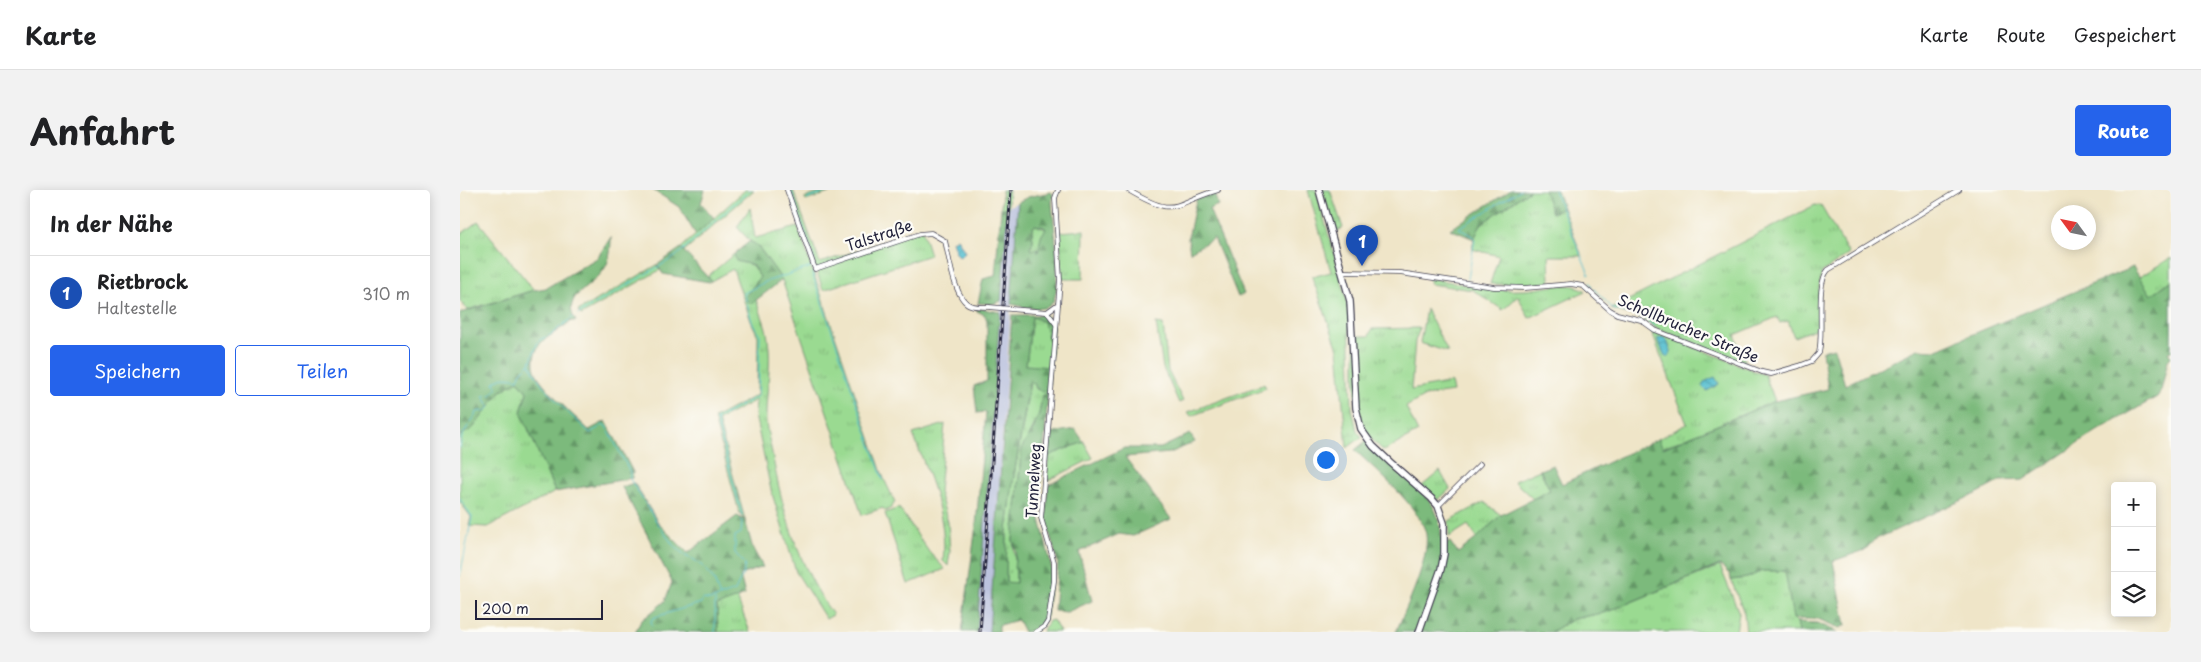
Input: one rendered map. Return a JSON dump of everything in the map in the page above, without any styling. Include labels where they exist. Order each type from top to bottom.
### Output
[{"type":"main road","points":[[1319,190],[1350,301],[1356,408],[1361,429],[1379,451],[1438,506],[1444,522],[1444,554],[1436,586],[1419,632]]},
{"type":"street","name":"Talstraße","points":[[787,190],[815,269],[920,234],[931,233],[945,241],[958,291],[962,299],[969,305],[1047,312]]},
{"type":"street","points":[[1056,324],[1060,280],[1054,198],[1058,190]]},
{"type":"street","points":[[1128,190],[1152,204],[1167,208],[1176,207],[1218,190]]},
{"type":"street","name":"Schollbrucher Straße","points":[[1343,272],[1400,273],[1494,287],[1525,288],[1561,284],[1583,286],[1610,310],[1618,314],[1640,320],[1656,330],[1771,374],[1806,364],[1819,353],[1822,333],[1822,280],[1828,270],[1958,190]]},
{"type":"street","points":[[1056,324],[1047,312],[1058,304]]},
{"type":"street","name":"Tunnelweg","points":[[1036,632],[1045,626],[1048,621],[1054,581],[1052,555],[1041,518],[1056,324]]},
{"type":"street","points":[[1438,506],[1480,464]]},
{"type":"shaded area","points":[[1018,202],[989,632],[977,632],[1008,207]]},
{"type":"green space","points":[[653,190],[705,190],[701,203],[714,218],[696,235],[679,207]]},
{"type":"green space","points":[[745,190],[754,190],[683,252],[681,248]]},
{"type":"green space","points":[[789,190],[793,190],[820,263],[922,229],[930,255],[823,290]]},
{"type":"green space","points":[[827,190],[837,190],[806,201],[805,198]]},
{"type":"green space","points":[[1002,190],[1009,190],[1008,207],[1001,209]]},
{"type":"green space","points":[[1308,190],[1316,190],[1345,293],[1349,318],[1352,408],[1357,431],[1362,437],[1347,448],[1338,349],[1312,277],[1331,272]]},
{"type":"green space","points":[[1322,190],[1330,190],[1343,228],[1335,232]]},
{"type":"green space","points":[[1511,190],[1530,190],[1481,224],[1474,239],[1450,229]]},
{"type":"green space","points":[[1530,190],[1544,190],[1552,213],[1563,208],[1582,256],[1549,256],[1550,282],[1524,285],[1490,284],[1499,256],[1472,249],[1474,239],[1481,224]]},
{"type":"green space","points":[[1544,190],[1557,190],[1563,208],[1552,213]]},
{"type":"green space","points":[[1051,192],[1053,194],[1057,258],[1056,289],[1054,300],[1045,308],[1030,308],[1011,304],[1018,202],[1028,197]],"holes":[[[1035,225],[1046,229],[1041,236],[1038,252],[1037,248],[1030,249],[1033,241],[1032,229]]]},
{"type":"green space","points":[[1214,193],[1218,205],[1209,209],[1244,294],[1238,297],[1214,238],[1190,252],[1188,239],[1196,200]]},
{"type":"green space","points":[[1815,205],[1821,206],[1849,254],[1822,272],[1819,288],[1820,327],[1794,337],[1788,321],[1780,323],[1777,317],[1735,335],[1746,363],[1657,329],[1642,318],[1611,309]]},
{"type":"green space","points":[[1008,207],[1001,301],[992,304],[978,303],[983,279],[995,276],[1001,209]]},
{"type":"green space","points":[[750,208],[755,238],[798,227],[884,479],[895,502],[891,508],[885,511],[883,508],[862,515],[782,280],[758,246],[750,241],[737,227]]},
{"type":"green space","points":[[478,221],[534,290],[467,310],[460,301],[460,235]]},
{"type":"green space","points":[[1035,225],[1046,229],[1041,236],[1039,252],[1037,249],[1030,249],[1033,241],[1032,229]]},
{"type":"green space","points":[[1084,230],[1083,279],[1062,279],[1060,232]]},
{"type":"green space","points":[[611,237],[609,259],[606,266],[597,278],[573,300],[572,312],[576,321],[571,321],[540,344],[535,353],[534,363],[535,370],[543,384],[589,430],[606,421],[633,472],[632,478],[555,492],[521,412],[527,392],[518,380],[500,392],[473,428],[460,436],[460,313],[546,288],[597,258]]},
{"type":"green space","points":[[750,241],[758,246],[782,280],[751,304],[744,298],[760,277],[752,265],[736,261],[734,254]]},
{"type":"green space","points":[[681,248],[711,281],[663,274],[657,265]]},
{"type":"green space","points":[[734,254],[737,261],[752,265],[760,277],[751,304],[756,300],[765,324],[769,349],[766,406],[767,429],[781,497],[794,538],[810,577],[833,615],[826,619],[796,572],[771,490],[755,415],[756,400],[718,420],[745,520],[739,512],[714,418],[757,395],[758,336],[733,269],[711,281],[708,276]]},
{"type":"green space","points":[[2171,258],[2171,281],[2151,295],[2139,277]]},
{"type":"green space","points":[[657,265],[660,270],[581,315],[578,311]]},
{"type":"green space","points":[[2133,267],[2151,295],[2171,281],[2171,351],[2168,352],[2171,357],[2168,360],[2161,391],[2157,397],[2097,431],[2023,480],[2000,481],[1874,540],[1865,550],[1833,561],[1846,625],[1840,628],[1818,619],[1793,619],[1785,571],[1762,571],[1747,578],[1731,580],[1730,575],[1720,565],[1607,612],[1573,619],[1551,632],[1396,632],[1421,570],[1426,534],[1422,524],[1406,501],[1355,450],[1366,441],[1428,499],[1435,509],[1439,520],[1442,544],[1450,542],[1458,553],[1501,515],[1550,490],[1540,470],[1553,465],[1562,484],[1658,439],[1663,448],[1775,401],[1828,389],[1822,351],[1834,348],[1845,385],[1918,349],[1935,350]]},
{"type":"green space","points":[[1428,278],[1501,290],[1525,290],[1565,285],[1580,287],[1586,291],[1529,318],[1518,296],[1503,310],[1473,290],[1430,284]]},
{"type":"green space","points":[[977,308],[1000,312],[977,632],[962,632],[976,525],[986,412],[977,413],[974,386],[987,381],[987,321],[985,315],[977,311]]},
{"type":"green space","points":[[1426,309],[1448,352],[1420,343]]},
{"type":"green space","points":[[1012,315],[1045,315],[1053,326],[1052,342],[1048,339],[1042,322],[1032,317],[1026,365],[1050,367],[1048,390],[1040,391],[1034,383],[1030,383],[1029,386],[1007,530],[1006,582],[1016,583],[1016,571],[1014,568],[1016,552],[1013,540],[1023,445],[1033,430],[1039,414],[1042,396],[1048,393],[1039,515],[1052,569],[1047,616],[1038,629],[1024,632],[1018,620],[999,625],[999,632],[989,632]]},
{"type":"green space","points":[[1032,317],[1042,322],[1048,339],[1052,342],[1050,367],[1026,366]]},
{"type":"green space","points":[[1156,323],[1163,324],[1168,371],[1183,401],[1179,403],[1163,368]]},
{"type":"green space","points":[[1420,328],[1415,341],[1411,390],[1451,382],[1453,392],[1425,396],[1406,407],[1418,432],[1384,451],[1367,434],[1359,413],[1355,387],[1355,336],[1369,336],[1372,329]]},
{"type":"green space","points":[[1651,330],[1765,375],[1775,401],[1662,448],[1658,439],[1687,424]]},
{"type":"green space","points":[[518,380],[527,392],[521,412],[555,492],[488,527],[469,526],[471,517],[460,502],[460,436],[473,428],[500,392]]},
{"type":"green space","points":[[1030,383],[1034,383],[1036,389],[1044,392],[1048,390],[1048,393],[1042,396],[1039,414],[1021,455],[1013,540],[1016,583],[1006,583],[1007,530]]},
{"type":"green space","points":[[1264,384],[1266,388],[1191,416],[1188,412]]},
{"type":"green space","points":[[945,424],[939,492],[948,522],[950,551],[948,566],[943,561],[943,528],[936,496],[913,434]]},
{"type":"green space","points":[[1075,429],[1084,442],[1048,456],[1051,433]]},
{"type":"green space","points":[[1190,434],[1195,442],[1170,453],[1125,457],[1171,519],[1133,536],[1119,534],[1079,552],[1092,601],[1067,612],[1054,611],[1058,563],[1046,520],[1048,485],[1124,448],[1161,448]]},
{"type":"green space","points":[[1084,442],[1093,458],[1047,481],[1048,456]]},
{"type":"green space","points":[[1540,470],[1550,490],[1533,499],[1514,481]]},
{"type":"green space","points":[[1440,471],[1450,489],[1438,500],[1422,486]]},
{"type":"green space","points":[[634,483],[659,524],[688,553],[737,516],[745,520],[753,549],[763,567],[740,575],[745,595],[717,606],[718,632],[635,632],[641,621],[665,601],[672,582],[622,487]]},
{"type":"green space","points":[[1484,502],[1501,515],[1477,538],[1468,525],[1449,537],[1449,521]]},
{"type":"green space","points":[[899,508],[929,552],[945,569],[908,584],[885,513]]},
{"type":"green space","points":[[1720,566],[1739,613],[1736,632],[1551,632],[1573,619],[1607,612]]},
{"type":"green space","points":[[1762,571],[1786,571],[1793,618],[1797,622],[1799,632],[1746,632],[1744,613],[1731,580],[1747,578]]},
{"type":"green space","points":[[737,598],[750,632],[718,632],[717,605]]},
{"type":"green space","points":[[1053,620],[1060,632],[1042,632],[1049,621]]},
{"type":"green space","points":[[1797,622],[1817,623],[1838,632],[1799,632]]},
{"type":"water","points":[[957,238],[965,252],[960,257],[956,253],[952,241]]},
{"type":"water","points":[[1663,337],[1667,340],[1671,352],[1668,358],[1665,356],[1658,341],[1658,338]]},
{"type":"water","points":[[1715,377],[1719,384],[1707,391],[1702,386],[1704,382]]},
{"type":"waterway","points":[[578,314],[675,257],[750,190]]},
{"type":"waterway","points":[[791,190],[814,260]]},
{"type":"waterway","points":[[807,199],[832,190]]},
{"type":"waterway","points":[[1468,279],[1475,238],[1459,228],[1520,190]]},
{"type":"waterway","points":[[1554,190],[1589,274]]},
{"type":"waterway","points":[[742,515],[716,419],[758,396],[760,335],[752,322],[744,293],[765,282],[811,267]]},
{"type":"waterway","points":[[812,273],[883,480]]},
{"type":"waterway","points":[[1590,283],[1613,309],[1639,316],[1655,326]]},
{"type":"waterway","points":[[471,423],[477,412],[484,412],[490,407],[483,396],[491,395],[497,388],[494,383],[496,380],[505,377],[518,379],[521,372],[530,363],[537,344],[541,339],[549,336],[573,317]]},
{"type":"waterway","points":[[530,363],[540,382],[565,410],[590,433],[603,425],[606,426],[630,472],[630,479],[658,524],[673,545],[687,557],[705,568],[714,580],[720,597]]},
{"type":"waterway","points":[[460,448],[462,437],[468,426]]},
{"type":"waterway","points":[[460,499],[472,517],[460,576]]},
{"type":"waterway","points":[[652,626],[651,620],[655,617],[701,603],[703,599],[710,600],[735,591],[743,574],[745,564],[735,553],[735,536],[741,533],[741,520]]},
{"type":"waterway","points":[[715,600],[715,632]]},
{"type":"railway","points":[[980,632],[1011,190]]},
{"type":"place","name":"Rietbrock","points":[[1362,266]]}]
